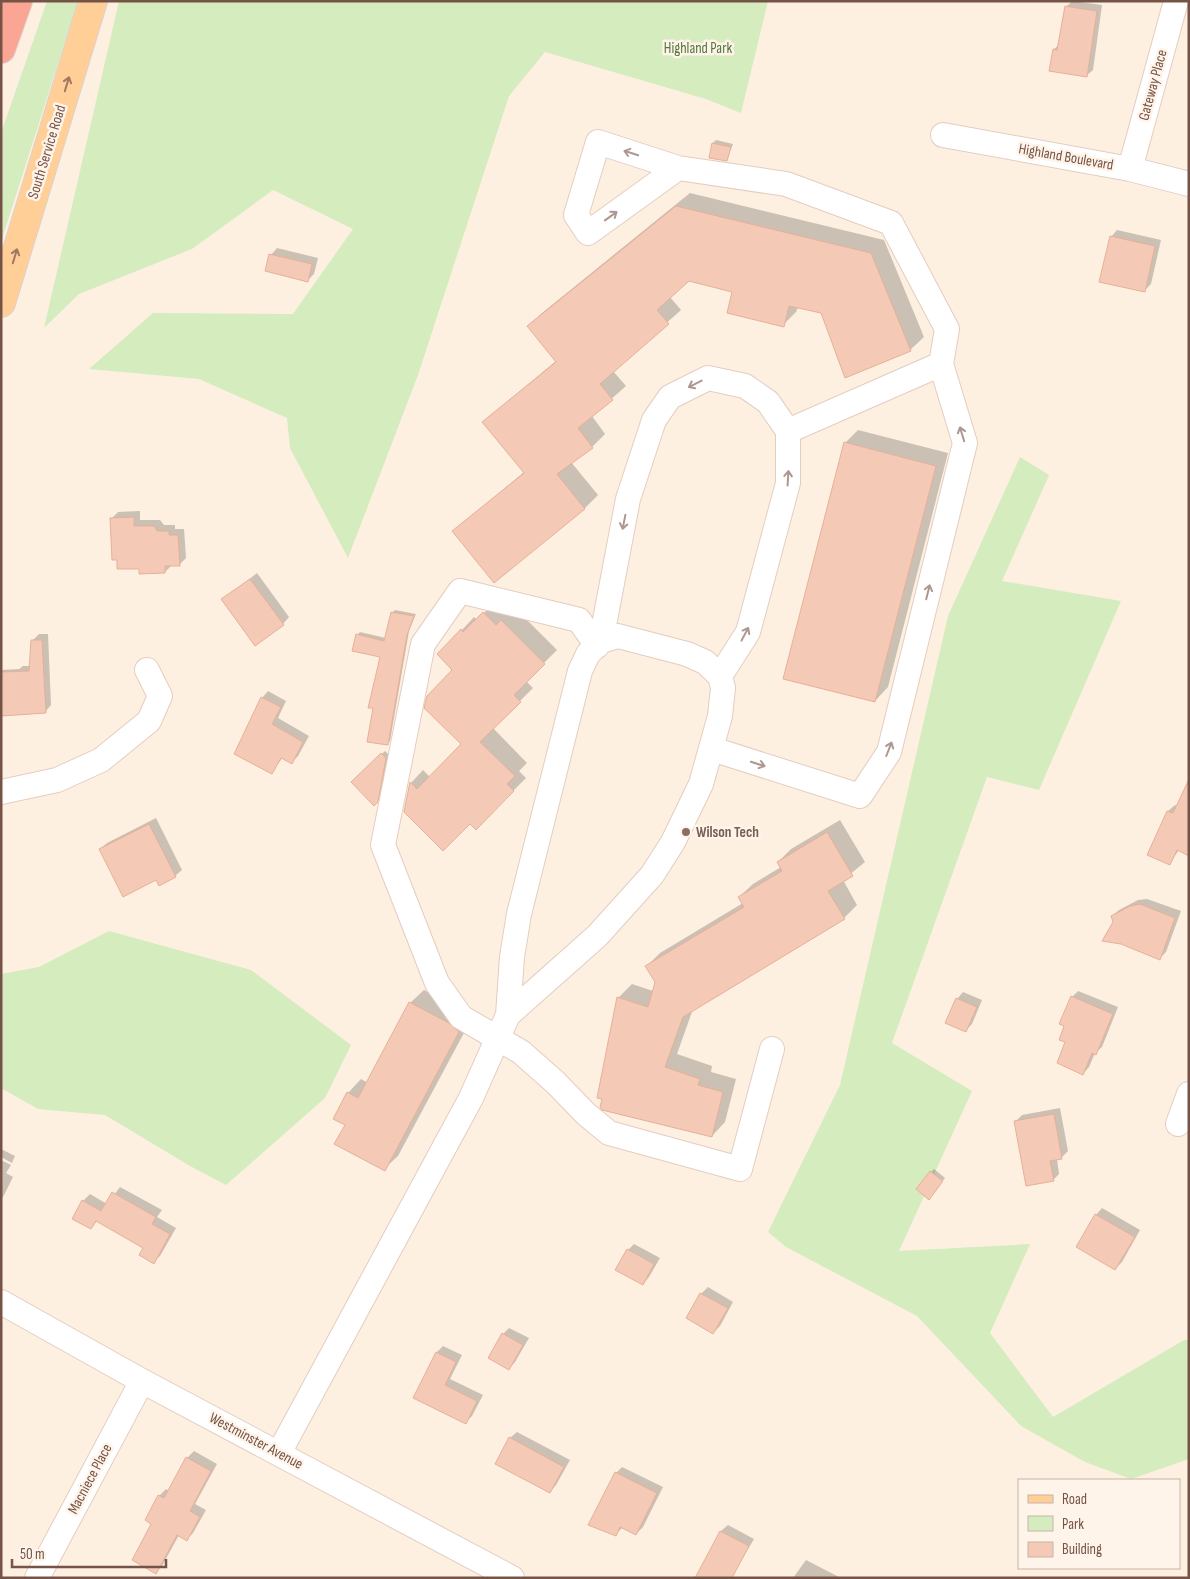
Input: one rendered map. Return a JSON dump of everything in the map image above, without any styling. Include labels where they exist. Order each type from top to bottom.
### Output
[{"type":"highway","points":[[1,49],[18,1]]},
{"type":"main road","name":"South Service Road","points":[[1,303],[93,1]]},
{"type":"street","name":"Gateway Place","points":[[1130,169],[1176,1]]},
{"type":"street","name":"Highland Boulevard","points":[[943,135],[1130,169],[1189,184]]},
{"type":"street","points":[[678,168],[786,184],[891,223],[947,328],[941,364],[965,442],[889,752],[860,796],[712,749]]},
{"type":"street","points":[[788,431],[941,364]]},
{"type":"street","points":[[599,643],[628,499],[654,420],[670,397],[708,378],[745,386],[768,402],[788,431],[788,482],[748,632],[720,676]]},
{"type":"street","points":[[599,643],[579,620],[460,591],[424,644],[383,845],[437,983],[461,1017],[497,1040],[521,1052],[556,1083],[586,1114],[609,1133],[740,1169],[772,1049]]},
{"type":"street","points":[[279,1454],[471,1098],[508,1016],[512,957],[519,914],[580,671],[588,654],[599,643],[618,636],[686,654],[705,662],[720,676],[723,688],[720,716],[701,784],[674,842],[652,875],[597,936],[508,1016]]},
{"type":"street","points":[[1,792],[57,780],[101,760],[149,721],[160,696],[146,670]]},
{"type":"street","points":[[1178,1124],[1189,1094]]},
{"type":"street","name":"Westminster Avenue","points":[[1,1302],[142,1381],[512,1578]]},
{"type":"street","name":"Macniece Place","points":[[37,1578],[142,1381]]},
{"type":"green space","points":[[47,1],[78,1],[1,242],[1,133]]},
{"type":"green space","name":"Highland Park","points":[[119,1],[768,1],[741,113],[706,99],[545,52],[509,96],[418,375],[348,558],[290,448],[287,418],[199,379],[89,369],[153,313],[293,314],[353,229],[273,190],[192,249],[79,294],[44,328]]},
{"type":"green space","points":[[1020,457],[1049,475],[1002,581],[1121,601],[1039,790],[987,777],[892,1043],[972,1091],[899,1251],[1030,1244],[990,1333],[1053,1417],[1184,1340],[1189,1340],[1189,1459],[1131,1479],[1085,1462],[1021,1426],[917,1316],[786,1247],[768,1232],[840,1085],[948,616]]},
{"type":"green space","points":[[109,931],[251,970],[351,1045],[325,1098],[226,1185],[190,1166],[105,1115],[38,1109],[1,1088],[1,974],[39,967]]},
{"type":"building","points":[[1065,6],[1097,11],[1087,77],[1049,71],[1053,49],[1057,50]]},
{"type":"building","points":[[712,143],[731,147],[727,161],[709,158]]},
{"type":"building","points":[[676,206],[871,253],[911,351],[845,378],[821,313],[789,306],[784,327],[727,313],[732,292],[689,281],[657,310],[669,324],[600,384],[613,400],[578,428],[593,448],[557,474],[585,509],[494,583],[452,531],[524,473],[482,422],[556,362],[527,326]]},
{"type":"building","points":[[1110,236],[1155,246],[1145,292],[1099,282]]},
{"type":"building","points":[[269,254],[312,264],[308,282],[265,271]]},
{"type":"building","points":[[844,442],[936,466],[875,702],[783,679]]},
{"type":"building","points":[[134,517],[134,526],[154,526],[157,531],[169,531],[169,535],[178,535],[180,566],[165,566],[165,573],[139,574],[139,569],[117,569],[117,560],[112,560],[110,518]]},
{"type":"building","points":[[250,579],[284,625],[255,646],[221,599]]},
{"type":"building","points":[[391,612],[414,616],[407,635],[388,745],[367,742],[373,708],[368,708],[380,657],[352,651],[356,634],[384,641]]},
{"type":"building","points":[[483,612],[496,625],[501,620],[545,664],[514,695],[521,702],[480,742],[515,776],[507,784],[514,791],[476,830],[470,824],[443,851],[404,812],[410,782],[417,789],[461,744],[424,708],[427,696],[452,670],[437,654],[461,629],[463,632]]},
{"type":"building","points":[[31,640],[42,640],[46,713],[1,716],[1,672],[29,671]]},
{"type":"building","points":[[261,697],[281,707],[272,724],[303,742],[292,764],[281,758],[272,774],[234,754]]},
{"type":"building","points":[[381,753],[386,758],[378,802],[374,806],[351,782]]},
{"type":"building","points":[[1189,779],[1189,856],[1177,850],[1170,865],[1147,855],[1167,811],[1173,813]]},
{"type":"building","points":[[149,824],[176,877],[159,886],[156,880],[123,897],[99,849]]},
{"type":"building","points":[[827,832],[853,876],[828,891],[845,919],[683,1017],[665,1067],[700,1079],[698,1085],[723,1092],[712,1137],[602,1110],[600,1107],[602,1099],[597,1098],[617,997],[648,1007],[655,982],[645,966],[744,907],[738,897],[782,871],[777,862]]},
{"type":"building","points":[[1140,904],[1175,918],[1160,960],[1121,944],[1102,941],[1113,922],[1111,916],[1130,906]]},
{"type":"building","points":[[1071,996],[1113,1014],[1096,1055],[1092,1053],[1083,1075],[1057,1063],[1065,1042],[1059,1040],[1064,1026],[1059,1024]]},
{"type":"building","points":[[956,998],[977,1007],[966,1032],[945,1023]]},
{"type":"building","points":[[409,1002],[449,1023],[459,1032],[385,1171],[334,1144],[345,1125],[333,1119],[347,1092],[358,1098]]},
{"type":"building","points":[[1054,1114],[1062,1159],[1050,1161],[1054,1181],[1026,1186],[1014,1121]]},
{"type":"building","points":[[930,1171],[943,1181],[929,1200],[916,1189]]},
{"type":"building","points":[[112,1192],[156,1217],[152,1224],[170,1234],[154,1264],[139,1255],[143,1248],[96,1221],[91,1229],[72,1219],[82,1200],[101,1211]]},
{"type":"building","points":[[1095,1214],[1135,1237],[1115,1270],[1076,1247]]},
{"type":"building","points":[[627,1249],[654,1264],[643,1285],[615,1270]]},
{"type":"building","points":[[700,1293],[728,1308],[713,1334],[686,1318]]},
{"type":"building","points":[[502,1333],[523,1345],[509,1370],[488,1358]]},
{"type":"building","points":[[436,1352],[456,1362],[445,1385],[477,1401],[466,1424],[413,1398]]},
{"type":"building","points":[[509,1437],[564,1467],[550,1493],[495,1464]]},
{"type":"building","points":[[186,1457],[211,1471],[190,1511],[200,1517],[187,1541],[177,1535],[156,1574],[132,1560],[151,1524],[145,1520],[158,1495],[164,1498]]},
{"type":"building","points":[[615,1472],[657,1493],[636,1535],[620,1527],[616,1536],[588,1525]]},
{"type":"building","points":[[720,1531],[749,1546],[732,1578],[695,1578]]},
{"type":"place","name":"Wilson Tech","points":[[686,832]]}]
